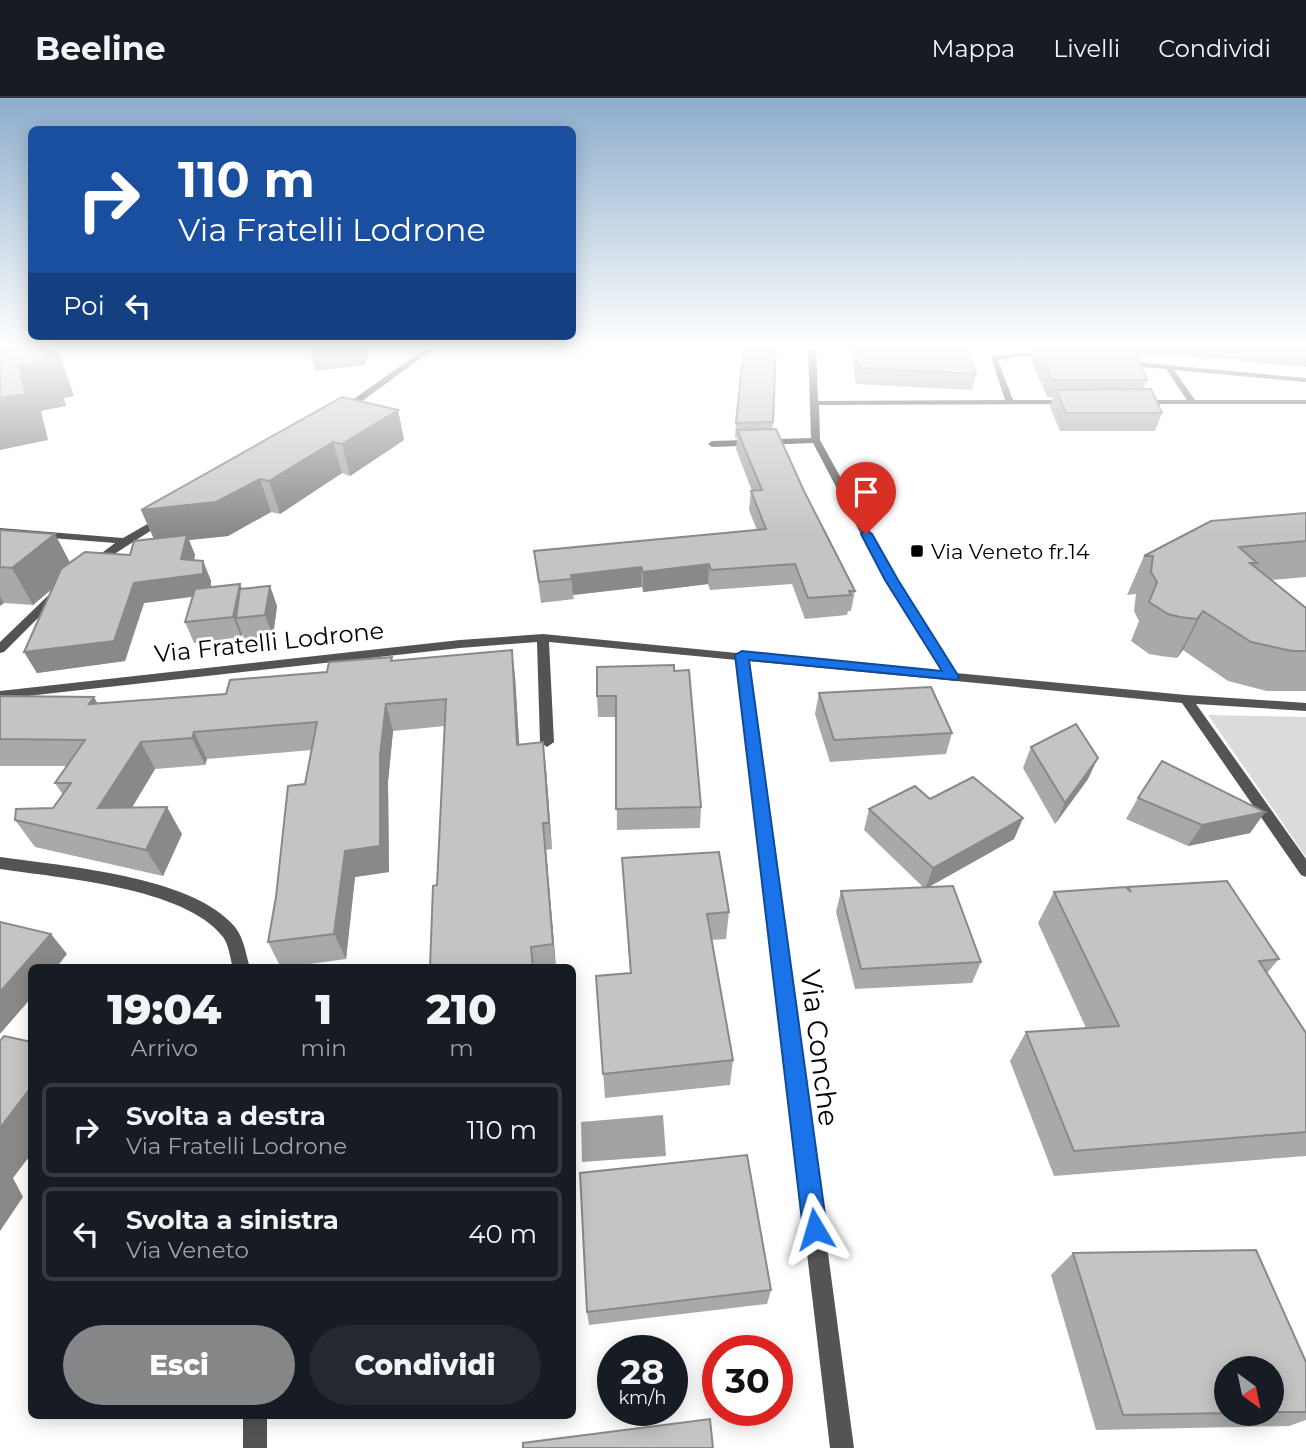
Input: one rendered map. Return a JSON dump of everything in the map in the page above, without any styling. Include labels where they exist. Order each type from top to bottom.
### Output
[{"type":"street","points":[[340,412],[346,408]]},
{"type":"street","points":[[815,408],[817,440],[891,580],[952,677]]},
{"type":"street","points":[[712,444],[817,440]]},
{"type":"street","points":[[86,570],[125,541],[173,513]]},
{"type":"street","points":[[0,531],[125,541]]},
{"type":"street","points":[[0,649],[66,586]]},
{"type":"street","points":[[543,638],[547,742]]},
{"type":"street","name":"Via Fratelli Lodrone","points":[[0,695],[460,644],[543,638],[1186,699],[1306,707]]},
{"type":"street","name":"Via Conche","points":[[742,655],[842,1448]]},
{"type":"street","points":[[1186,699],[1306,872]]},
{"type":"street","points":[[0,863],[143,888],[200,909],[230,933],[241,964]]},
{"type":"street","points":[[255,1419],[255,1448]]},
{"type":"shaded area","points":[[1208,715],[1306,717],[1306,857]]},
{"type":"shaded area","points":[[663,1115],[666,1156],[582,1162],[581,1122]]},
{"type":"building","points":[[322,408],[398,410],[342,444],[333,442],[269,481],[260,479],[216,502],[141,510]]},
{"type":"building","points":[[738,408],[774,408],[773,422],[736,423]]},
{"type":"building","points":[[1064,408],[1160,408],[1162,413],[1066,413]]},
{"type":"building","points":[[776,429],[855,591],[849,591],[851,595],[808,598],[795,564],[711,570],[709,564],[643,572],[641,567],[571,575],[572,579],[539,582],[534,551],[766,529],[751,491],[762,490],[737,430]]},
{"type":"building","points":[[1306,513],[1306,541],[1239,547],[1257,563],[1250,563],[1306,608],[1306,651],[1292,651],[1251,642],[1203,611],[1197,619],[1180,617],[1168,614],[1149,602],[1157,582],[1151,572],[1153,556],[1144,556],[1211,521]]},
{"type":"building","points":[[0,530],[55,534],[12,568],[0,567]]},
{"type":"building","points":[[187,535],[181,559],[203,561],[203,574],[134,583],[114,641],[24,652],[61,569],[85,552],[130,555],[134,541]]},
{"type":"building","points":[[240,584],[233,617],[185,622],[195,589]]},
{"type":"building","points":[[270,586],[265,615],[236,618],[240,589]]},
{"type":"building","points":[[512,650],[517,745],[543,742],[549,823],[543,823],[553,944],[531,947],[533,964],[430,964],[433,886],[437,885],[446,699],[386,704],[380,755],[380,846],[345,851],[334,934],[268,942],[276,897],[288,786],[305,784],[317,722],[194,732],[192,738],[141,742],[98,808],[167,807],[146,850],[15,820],[16,809],[53,808],[71,783],[55,783],[85,740],[0,739],[0,696],[94,697],[89,704],[226,694],[230,680],[327,672],[329,662],[392,657],[391,661]]},
{"type":"building","points":[[674,665],[674,671],[689,670],[701,807],[616,809],[616,696],[597,696],[597,667]]},
{"type":"building","points":[[931,687],[952,733],[834,740],[819,693]]},
{"type":"building","points":[[1076,724],[1098,758],[1065,803],[1031,747]]},
{"type":"building","points":[[1162,761],[1265,812],[1202,825],[1138,798]]},
{"type":"building","points":[[973,777],[1023,818],[933,868],[869,809],[915,786],[930,799]]},
{"type":"building","points":[[719,852],[729,912],[707,914],[733,1060],[603,1074],[596,976],[631,973],[622,858]]},
{"type":"building","points":[[1227,881],[1279,959],[1259,961],[1306,1033],[1306,1132],[1074,1151],[1026,1032],[1119,1026],[1054,892],[1126,887],[1131,892],[1128,887]]},
{"type":"building","points":[[953,886],[981,962],[861,969],[841,891]]},
{"type":"building","points":[[0,922],[51,934],[0,992]]},
{"type":"building","points":[[4,1036],[28,1041],[28,1091],[0,1128],[0,1041]]},
{"type":"building","points":[[747,1155],[771,1290],[587,1312],[580,1173]]},
{"type":"building","points":[[1256,1250],[1306,1362],[1306,1412],[1284,1412],[1284,1356],[1214,1356],[1214,1413],[1123,1415],[1073,1253]]},
{"type":"building","points":[[702,1420],[702,1426],[711,1426],[713,1448],[523,1448],[523,1443],[655,1426],[688,1426],[688,1422]]},
{"type":"place","name":"Via Veneto fr.14","points":[[917,551]]},
{"type":"route","points":[[815,1229],[742,655],[952,677],[891,580],[866,534]]}]
